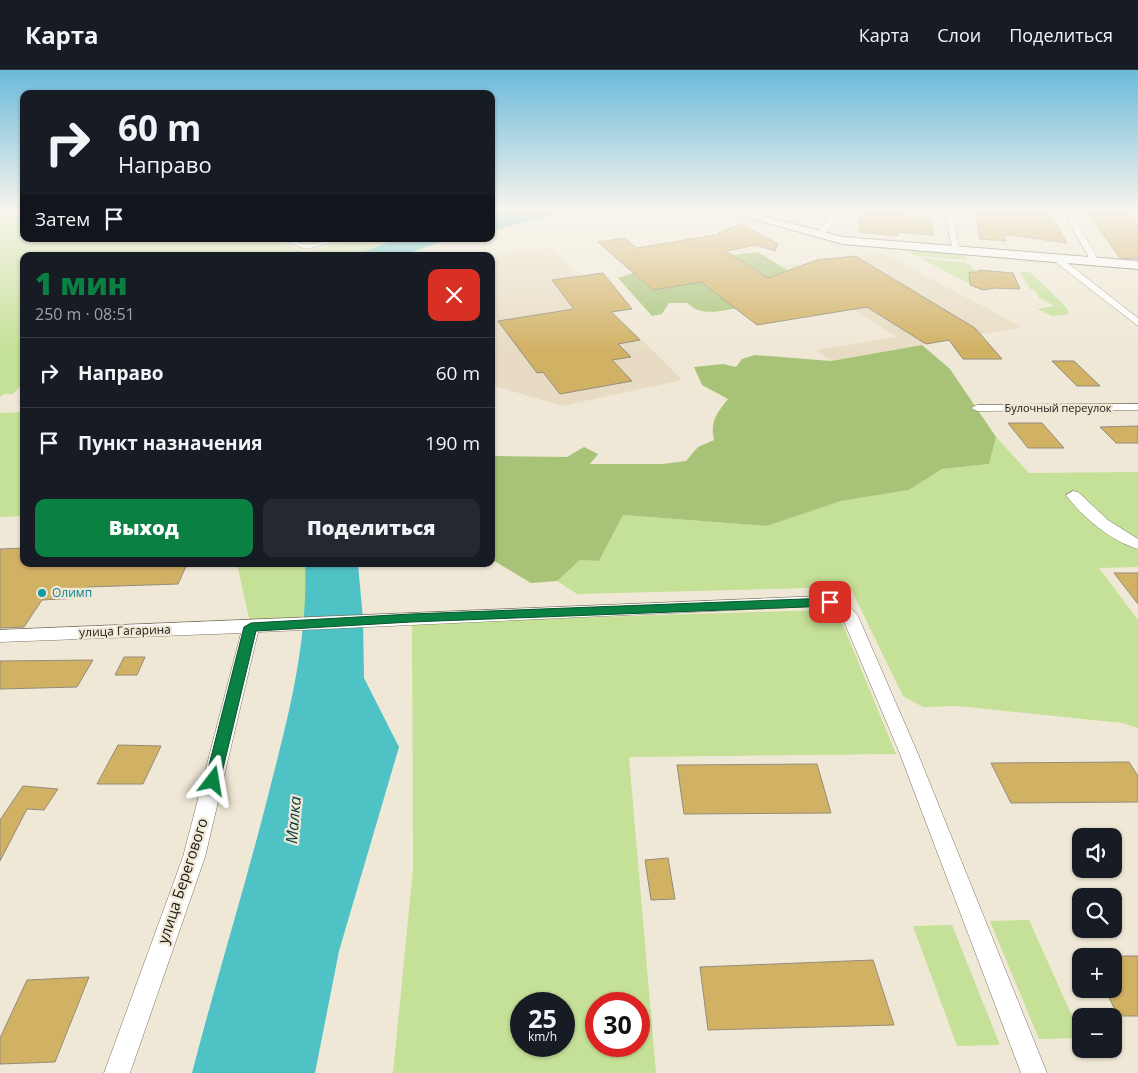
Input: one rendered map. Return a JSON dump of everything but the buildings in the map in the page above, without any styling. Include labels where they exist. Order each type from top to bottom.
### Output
[{"type":"street","points":[[1017,256],[1138,265]]},
{"type":"street","points":[[1092,256],[1095,261]]},
{"type":"street","points":[[1057,259],[1138,323]]},
{"type":"street","name":"Булочный переулок","points":[[977,408],[1138,407]]},
{"type":"street","points":[[1073,494],[1084,507],[1124,539],[1138,544]]},
{"type":"street","name":"улица Гагарина","points":[[0,636],[251,627],[411,618],[822,601],[839,606],[850,616],[906,746],[1034,1073]]},
{"type":"street","name":"улица Берегового","points":[[117,1073],[194,857],[251,627]]},
{"type":"shaded area","points":[[495,256],[559,256],[682,380],[562,406],[495,386]]},
{"type":"shaded area","points":[[854,256],[887,256],[1022,327],[831,361],[816,350],[897,337],[782,266]]},
{"type":"green space","points":[[0,256],[20,256],[20,386],[13,394],[4,394],[0,397]]},
{"type":"green space","points":[[728,256],[764,256],[838,301],[783,276],[708,288],[720,297],[729,296],[743,307],[706,312],[693,308],[687,303],[669,303],[662,314],[652,316],[618,278],[634,273],[653,290],[678,286],[662,264]]},
{"type":"green space","points":[[916,256],[965,256],[968,260]]},
{"type":"green space","points":[[920,258],[969,263],[973,269],[979,270],[979,272],[969,272],[970,284]]},
{"type":"green space","points":[[1020,272],[1030,272],[1066,307],[1069,314],[1052,316],[1037,309],[1055,306],[1038,297],[1035,290],[1031,290]]},
{"type":"green space","points":[[922,345],[950,369],[996,437],[989,464],[942,469],[909,490],[841,501],[767,526],[623,515],[599,561],[580,560],[557,581],[531,583],[495,561],[495,455],[567,457],[584,447],[598,454],[590,464],[662,464],[686,461],[698,447],[714,440],[713,428],[715,418],[728,399],[702,385],[694,367],[723,364],[736,367],[742,359],[755,355],[831,361]]},
{"type":"green space","points":[[20,412],[20,516],[0,517],[0,413]]},
{"type":"green space","points":[[996,437],[1029,473],[1138,472],[1138,567],[1099,568],[1138,620],[1138,728],[1122,723],[957,706],[923,707],[903,696],[850,587],[577,594],[557,581],[580,560],[599,561],[623,515],[767,526],[841,501],[909,490],[942,469],[989,464]]},
{"type":"green space","points":[[238,567],[305,567],[306,614],[298,618],[251,627]]},
{"type":"green space","points":[[821,610],[836,614],[843,625],[896,754],[629,757],[649,992],[585,992],[585,1057],[650,1057],[650,1003],[656,1073],[393,1073],[413,869],[412,623]]},
{"type":"green space","points":[[1029,920],[1072,1016],[1072,1038],[1039,1039],[990,921]]},
{"type":"green space","points":[[952,925],[1000,1045],[957,1046],[913,926]]},
{"type":"water","name":"Малка","points":[[305,567],[358,567],[363,619],[364,678],[399,747],[339,951],[315,1073],[192,1073],[262,820],[291,702],[301,647]]},
{"type":"place","name":"Олимп","points":[[42,593]]},
{"type":"route","points":[[213,781],[251,627],[411,618],[830,602]]}]
